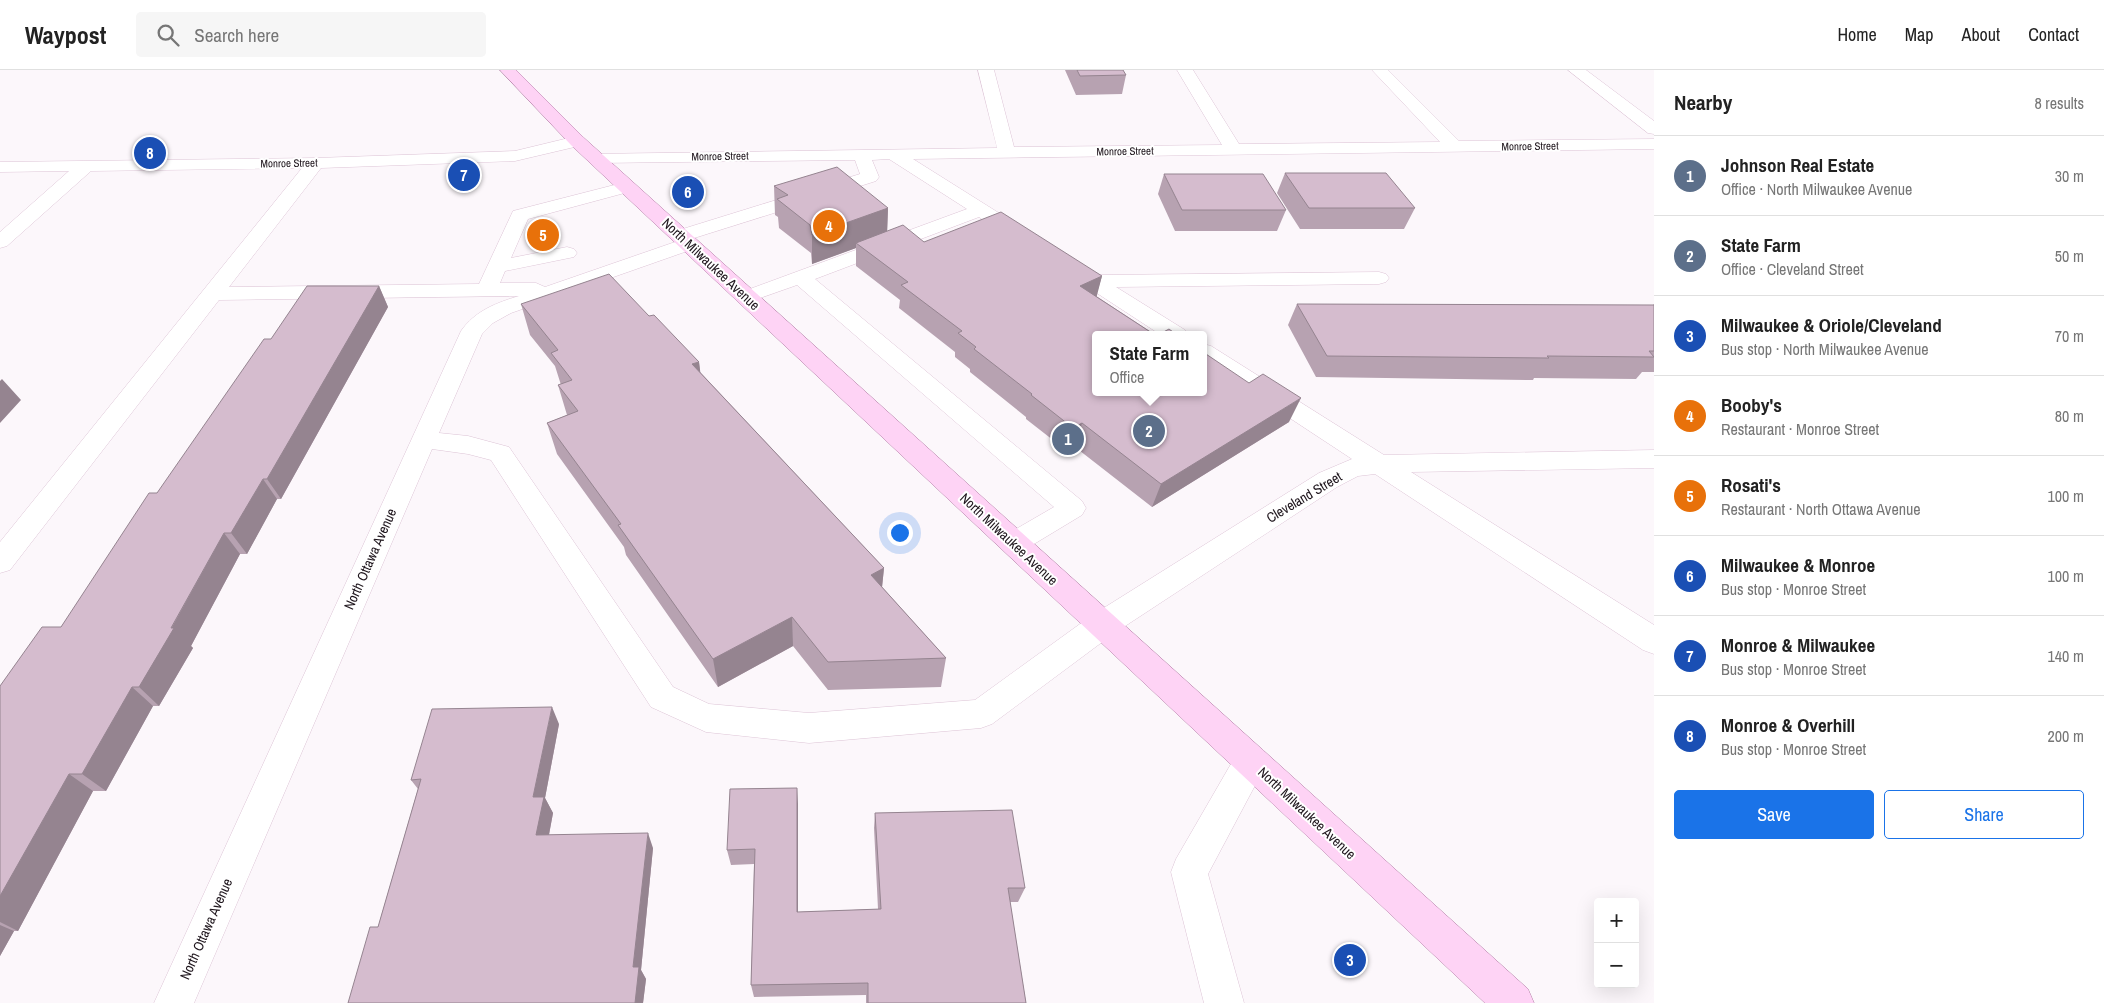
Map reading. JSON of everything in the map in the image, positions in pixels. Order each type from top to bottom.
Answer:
[{"type":"main road","name":"North Milwaukee Avenue","points":[[508,70],[586,150],[1514,1003]]},
{"type":"street","points":[[986,70],[1007,152]]},
{"type":"street","points":[[1185,70],[1234,150]]},
{"type":"street","points":[[1380,70],[1454,146]]},
{"type":"street","points":[[1576,70],[1654,129]]},
{"type":"street","name":"Monroe Street","points":[[0,167],[316,163],[515,156],[586,150],[862,155],[1654,144]]},
{"type":"street","points":[[893,154],[1171,331]]},
{"type":"street","name":"North Ottawa Avenue","points":[[174,1003],[472,331],[485,318],[503,308],[558,289],[684,240],[870,177],[862,155]]},
{"type":"street","points":[[0,562],[316,163]]},
{"type":"street","points":[[0,242],[86,166]]},
{"type":"street","points":[[520,215],[626,186]]},
{"type":"street","points":[[488,289],[528,194]]},
{"type":"street","points":[[746,296],[981,210]]},
{"type":"street","points":[[497,267],[567,253]]},
{"type":"street","points":[[800,277],[1072,508],[1014,543]]},
{"type":"street","points":[[1093,281],[1379,278]]},
{"type":"street","points":[[213,294],[558,289]]},
{"type":"street","points":[[1207,354],[1654,641]]},
{"type":"street","name":"Cleveland Street","points":[[424,439],[468,445],[500,453],[662,697],[706,718],[809,728],[982,714],[1102,625],[1328,480],[1353,468],[1380,464],[1654,459]]},
{"type":"street","points":[[1224,1003],[1189,872],[1251,761]]},
{"type":"building","points":[[1077,70],[1123,70],[1126,75],[1080,76]]},
{"type":"building","points":[[837,167],[888,208],[812,235],[810,225],[777,199],[788,195],[774,186]]},
{"type":"building","points":[[1285,173],[1386,173],[1415,208],[1309,208]]},
{"type":"building","points":[[1164,174],[1263,174],[1286,210],[1182,210]]},
{"type":"building","points":[[1001,212],[1102,276],[1080,286],[1149,331],[1092,331],[1092,396],[1207,396],[1207,355],[1249,383],[1263,374],[1301,398],[1161,484],[1082,423],[1073,428],[1031,395],[974,349],[976,347],[958,333],[962,331],[901,285],[908,282],[856,243],[903,225],[924,242]]},
{"type":"building","points":[[609,274],[649,316],[654,315],[699,362],[692,364],[884,568],[871,575],[946,658],[828,662],[792,617],[713,659],[618,525],[621,524],[547,423],[578,411],[558,385],[572,380],[551,353],[558,350],[521,304]]},
{"type":"building","points":[[307,286],[379,286],[267,479],[263,479],[231,533],[224,533],[171,628],[174,628],[139,687],[132,687],[82,774],[69,774],[0,896],[0,686],[42,627],[61,627],[149,493],[157,493],[264,339],[271,339]]},
{"type":"building","points":[[1297,304],[1654,305],[1654,351],[1649,351],[1654,357],[1327,356]]},
{"type":"building","points":[[552,707],[533,797],[544,797],[536,835],[648,833],[633,967],[639,967],[635,1003],[348,1003],[370,927],[378,927],[421,779],[411,780],[432,709]]},
{"type":"building","points":[[797,788],[797,912],[881,909],[875,813],[1012,810],[1025,888],[1008,888],[1026,1003],[868,1003],[868,983],[751,985],[755,849],[727,850],[730,789]]},
{"type":"place","name":"Monroe & Overhill","points":[[150,153]]},
{"type":"place","name":"Monroe & Milwaukee","points":[[464,175]]},
{"type":"place","name":"Milwaukee & Monroe","points":[[688,192]]},
{"type":"place","name":"Booby's","points":[[829,226]]},
{"type":"place","name":"Rosati's","points":[[543,235]]},
{"type":"place","name":"State Farm","points":[[1149,431]]},
{"type":"place","name":"Johnson Real Estate","points":[[1068,439]]},
{"type":"place","name":"Milwaukee & Oriole/Cleveland","points":[[1350,960]]}]
